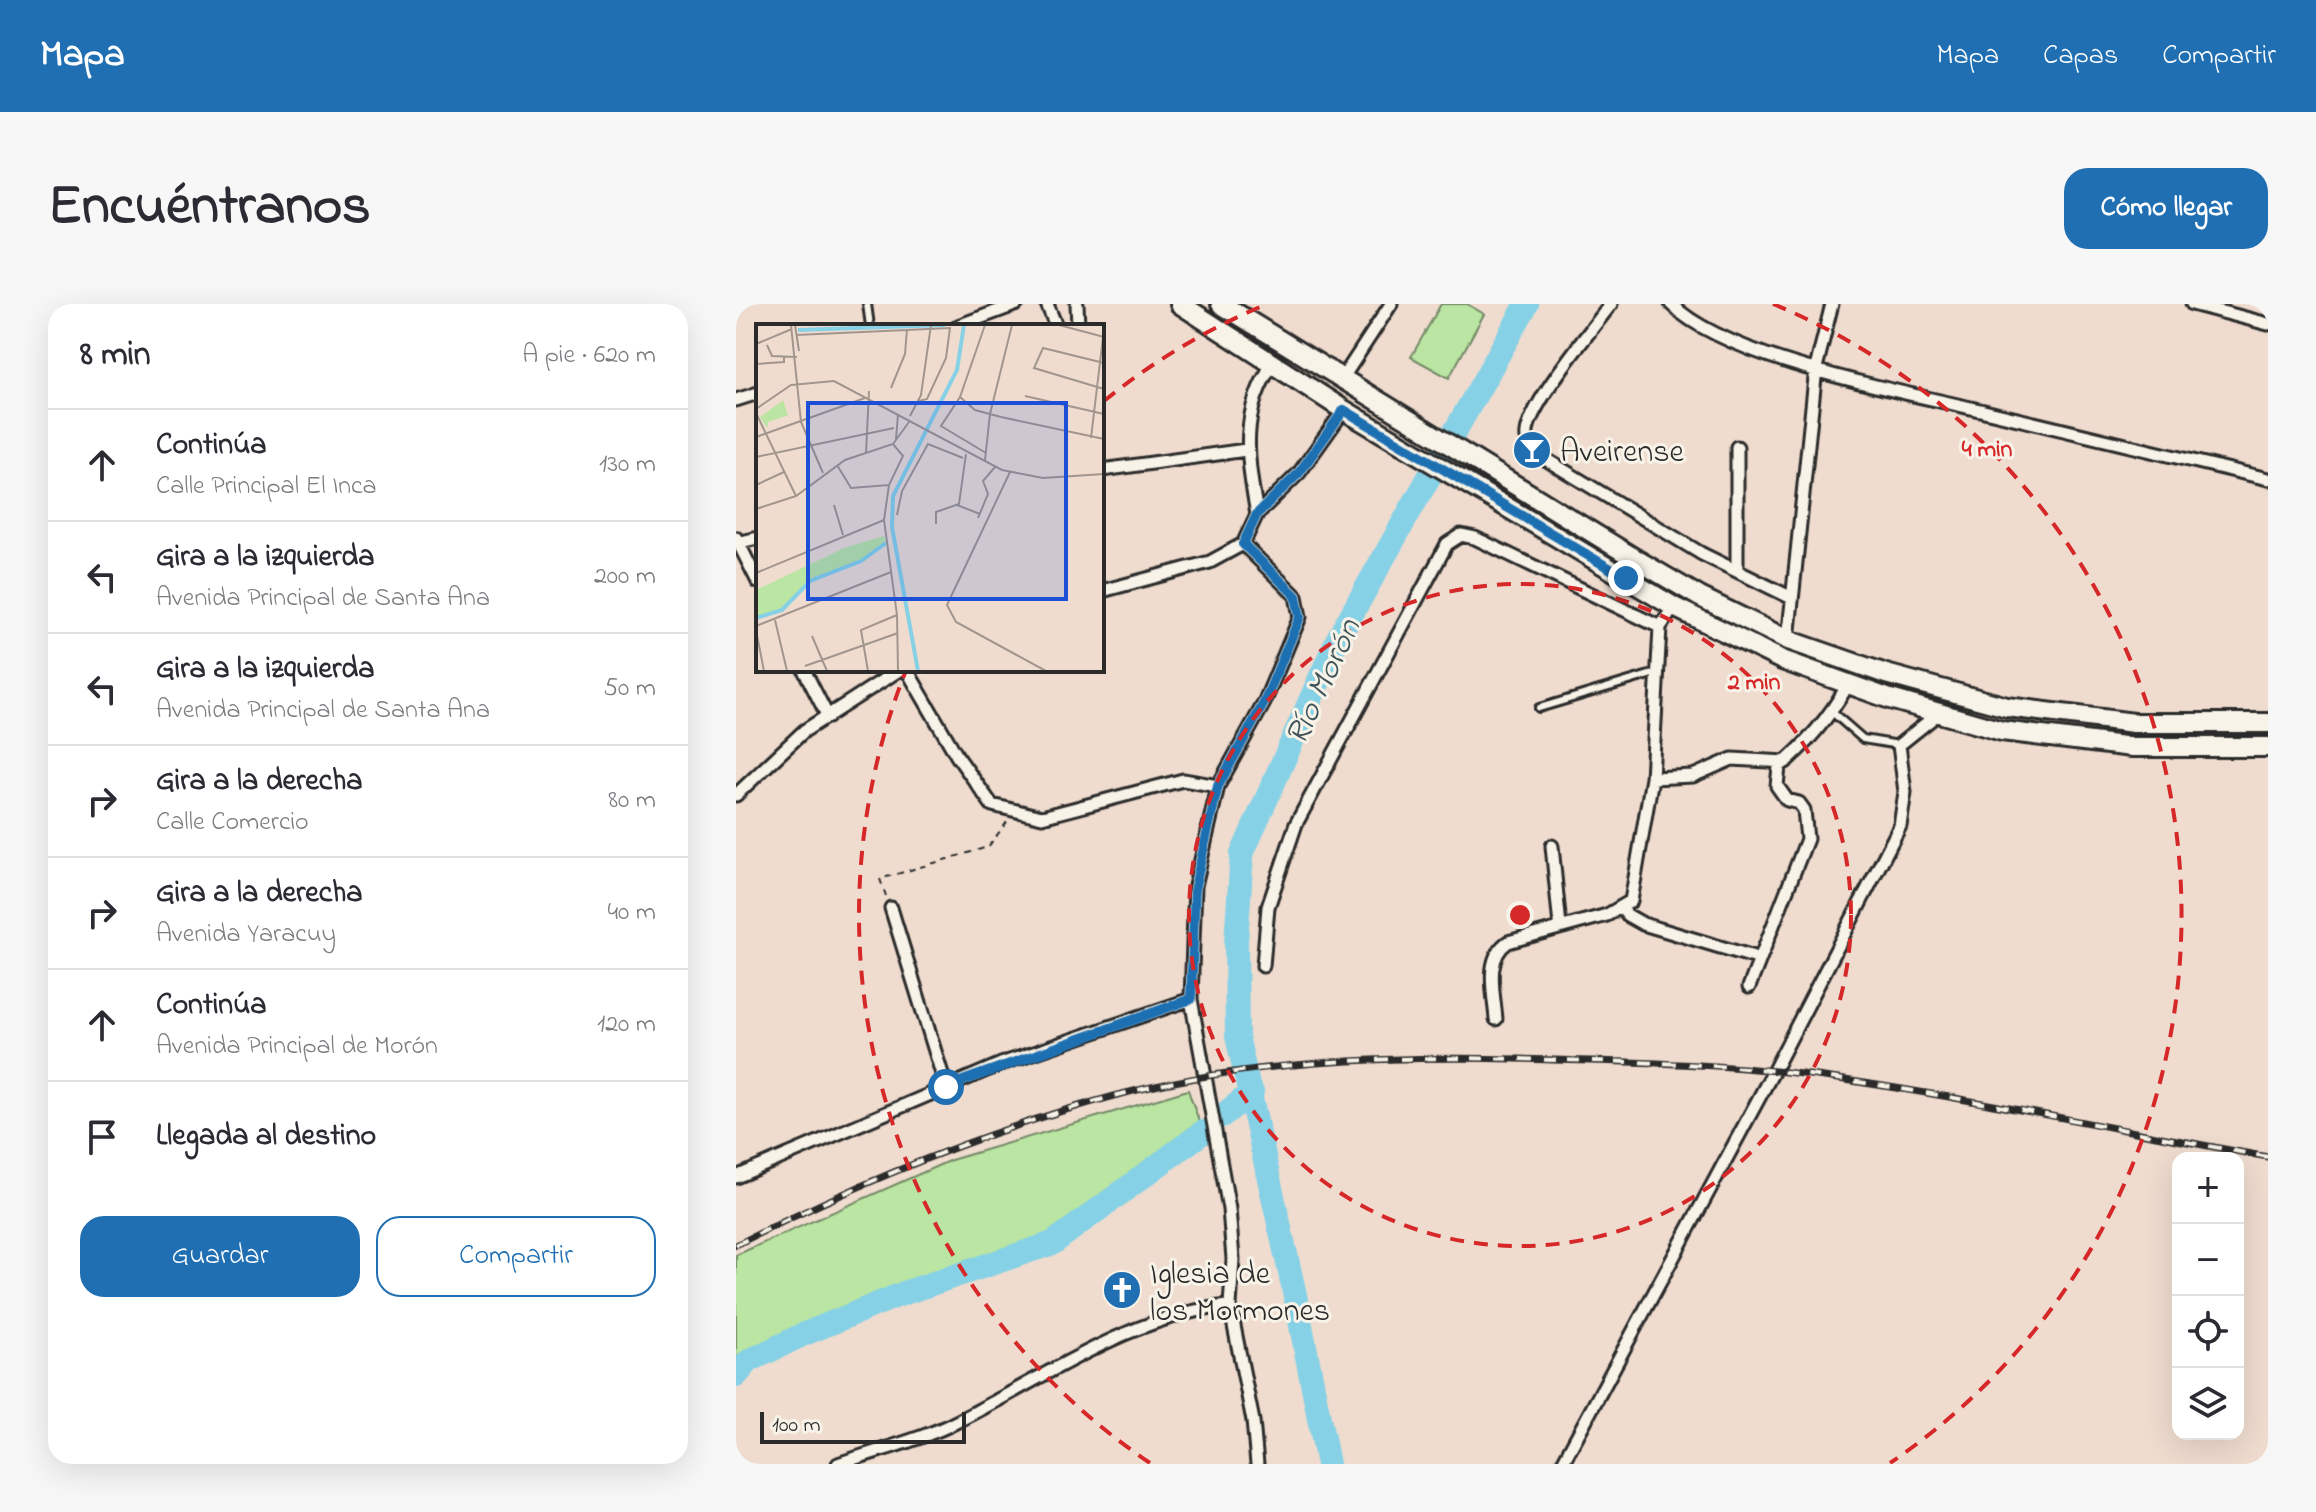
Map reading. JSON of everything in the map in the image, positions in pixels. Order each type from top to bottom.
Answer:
[{"type":"main road","points":[[1180,304],[1344,410],[1674,607],[1782,660],[2002,731],[2132,747],[2268,747]]},
{"type":"main road","points":[[1221,304],[1700,597],[1788,640],[1886,674],[2007,707],[2134,723],[2268,723]]},
{"type":"street","points":[[963,324],[1017,304]]},
{"type":"street","points":[[1047,304],[1055,324]]},
{"type":"street","points":[[1077,304],[1078,324]]},
{"type":"street","points":[[1611,304],[1547,389],[1529,422],[1527,438],[1537,454],[1690,547],[1792,598]]},
{"type":"street","points":[[1671,304],[1699,326],[1729,342],[1816,368],[1882,387],[2268,479]]},
{"type":"street","points":[[1788,640],[1816,368],[1832,304]]},
{"type":"street","points":[[2192,304],[2268,324]]},
{"type":"street","points":[[1342,379],[1388,305]]},
{"type":"street","points":[[1257,514],[1246,450],[1259,383],[1274,362]]},
{"type":"street","points":[[736,400],[756,394]]},
{"type":"street","points":[[1104,590],[1210,562],[1243,544],[1257,514],[1299,473],[1344,410]]},
{"type":"street","points":[[1737,447],[1737,571]]},
{"type":"street","points":[[1104,470],[1246,450]]},
{"type":"street","points":[[1263,966],[1268,907],[1296,824],[1447,544],[1461,535],[1475,538],[1660,627]]},
{"type":"street","points":[[756,538],[736,541],[756,578]]},
{"type":"street","points":[[1243,544],[1296,596],[1300,617],[1264,703],[1218,786],[1195,886],[1191,999],[1229,1209],[1233,1259],[1230,1306],[1251,1408],[1257,1464]]},
{"type":"street","points":[[1496,1019],[1492,960],[1498,949],[1508,942],[1622,908],[1631,901],[1652,778],[1660,627],[1674,607]]},
{"type":"street","points":[[805,672],[828,717]]},
{"type":"street","points":[[736,795],[804,731],[896,672]]},
{"type":"street","points":[[908,672],[957,756],[992,805],[1042,817],[1183,780],[1218,786]]},
{"type":"street","points":[[1749,987],[1757,958],[1807,839],[1804,810],[1799,803],[1787,800],[1777,786],[1779,767],[1801,751],[1832,712],[1849,683]]},
{"type":"street","points":[[1562,1464],[1766,1086],[1900,826],[1905,792],[1899,745],[1939,713]]},
{"type":"street","points":[[1652,778],[1693,776],[1732,759],[1786,762]]},
{"type":"street","points":[[1552,846],[1560,926]]},
{"type":"street","points":[[891,908],[946,1087]]},
{"type":"street","points":[[1622,908],[1627,915],[1643,924],[1757,958]]},
{"type":"street","points":[[736,1177],[946,1087],[1191,999]]},
{"type":"street","points":[[838,1464],[956,1422],[1097,1345],[1210,1308],[1230,1306]]},
{"type":"lane","points":[[867,304],[870,324]]},
{"type":"lane","points":[[1539,708],[1656,673]]},
{"type":"lane","points":[[1832,712],[1863,739],[1899,745]]},
{"type":"path","points":[[891,908],[880,879],[988,847],[1016,812]]},
{"type":"green space","points":[[1441,304],[1467,304],[1484,314],[1449,378],[1411,357]]},
{"type":"green space","points":[[1188,1090],[1203,1132],[1053,1243],[904,1293],[749,1361],[736,1376],[736,1255],[951,1160]]},
{"type":"waterway","name":"Río Morón","points":[[1328,1464],[1295,1295],[1237,1036],[1236,942],[1242,854],[1337,640],[1527,304]]},
{"type":"waterway","name":"Río Morón","points":[[1222,1116],[1252,1092]]},
{"type":"waterway","points":[[736,1376],[749,1361],[802,1335],[904,1293],[1053,1243],[1203,1132]]},
{"type":"railway","points":[[736,1245],[923,1160],[1069,1109],[1118,1095],[1216,1075],[1367,1060],[1468,1058],[1593,1061],[1780,1071],[1874,1084],[2268,1157]]},
{"type":"place","name":"Aveirense","points":[[1532,450]]},
{"type":"place","name":"Iglesia de los Mormones","points":[[1122,1290]]},
{"type":"route","points":[[946,1087],[1001,1064],[1191,999],[1195,886],[1218,786],[1264,703],[1300,617],[1296,596],[1276,573],[1243,544],[1257,514],[1299,473],[1328,428],[1344,410],[1626,578]]}]
